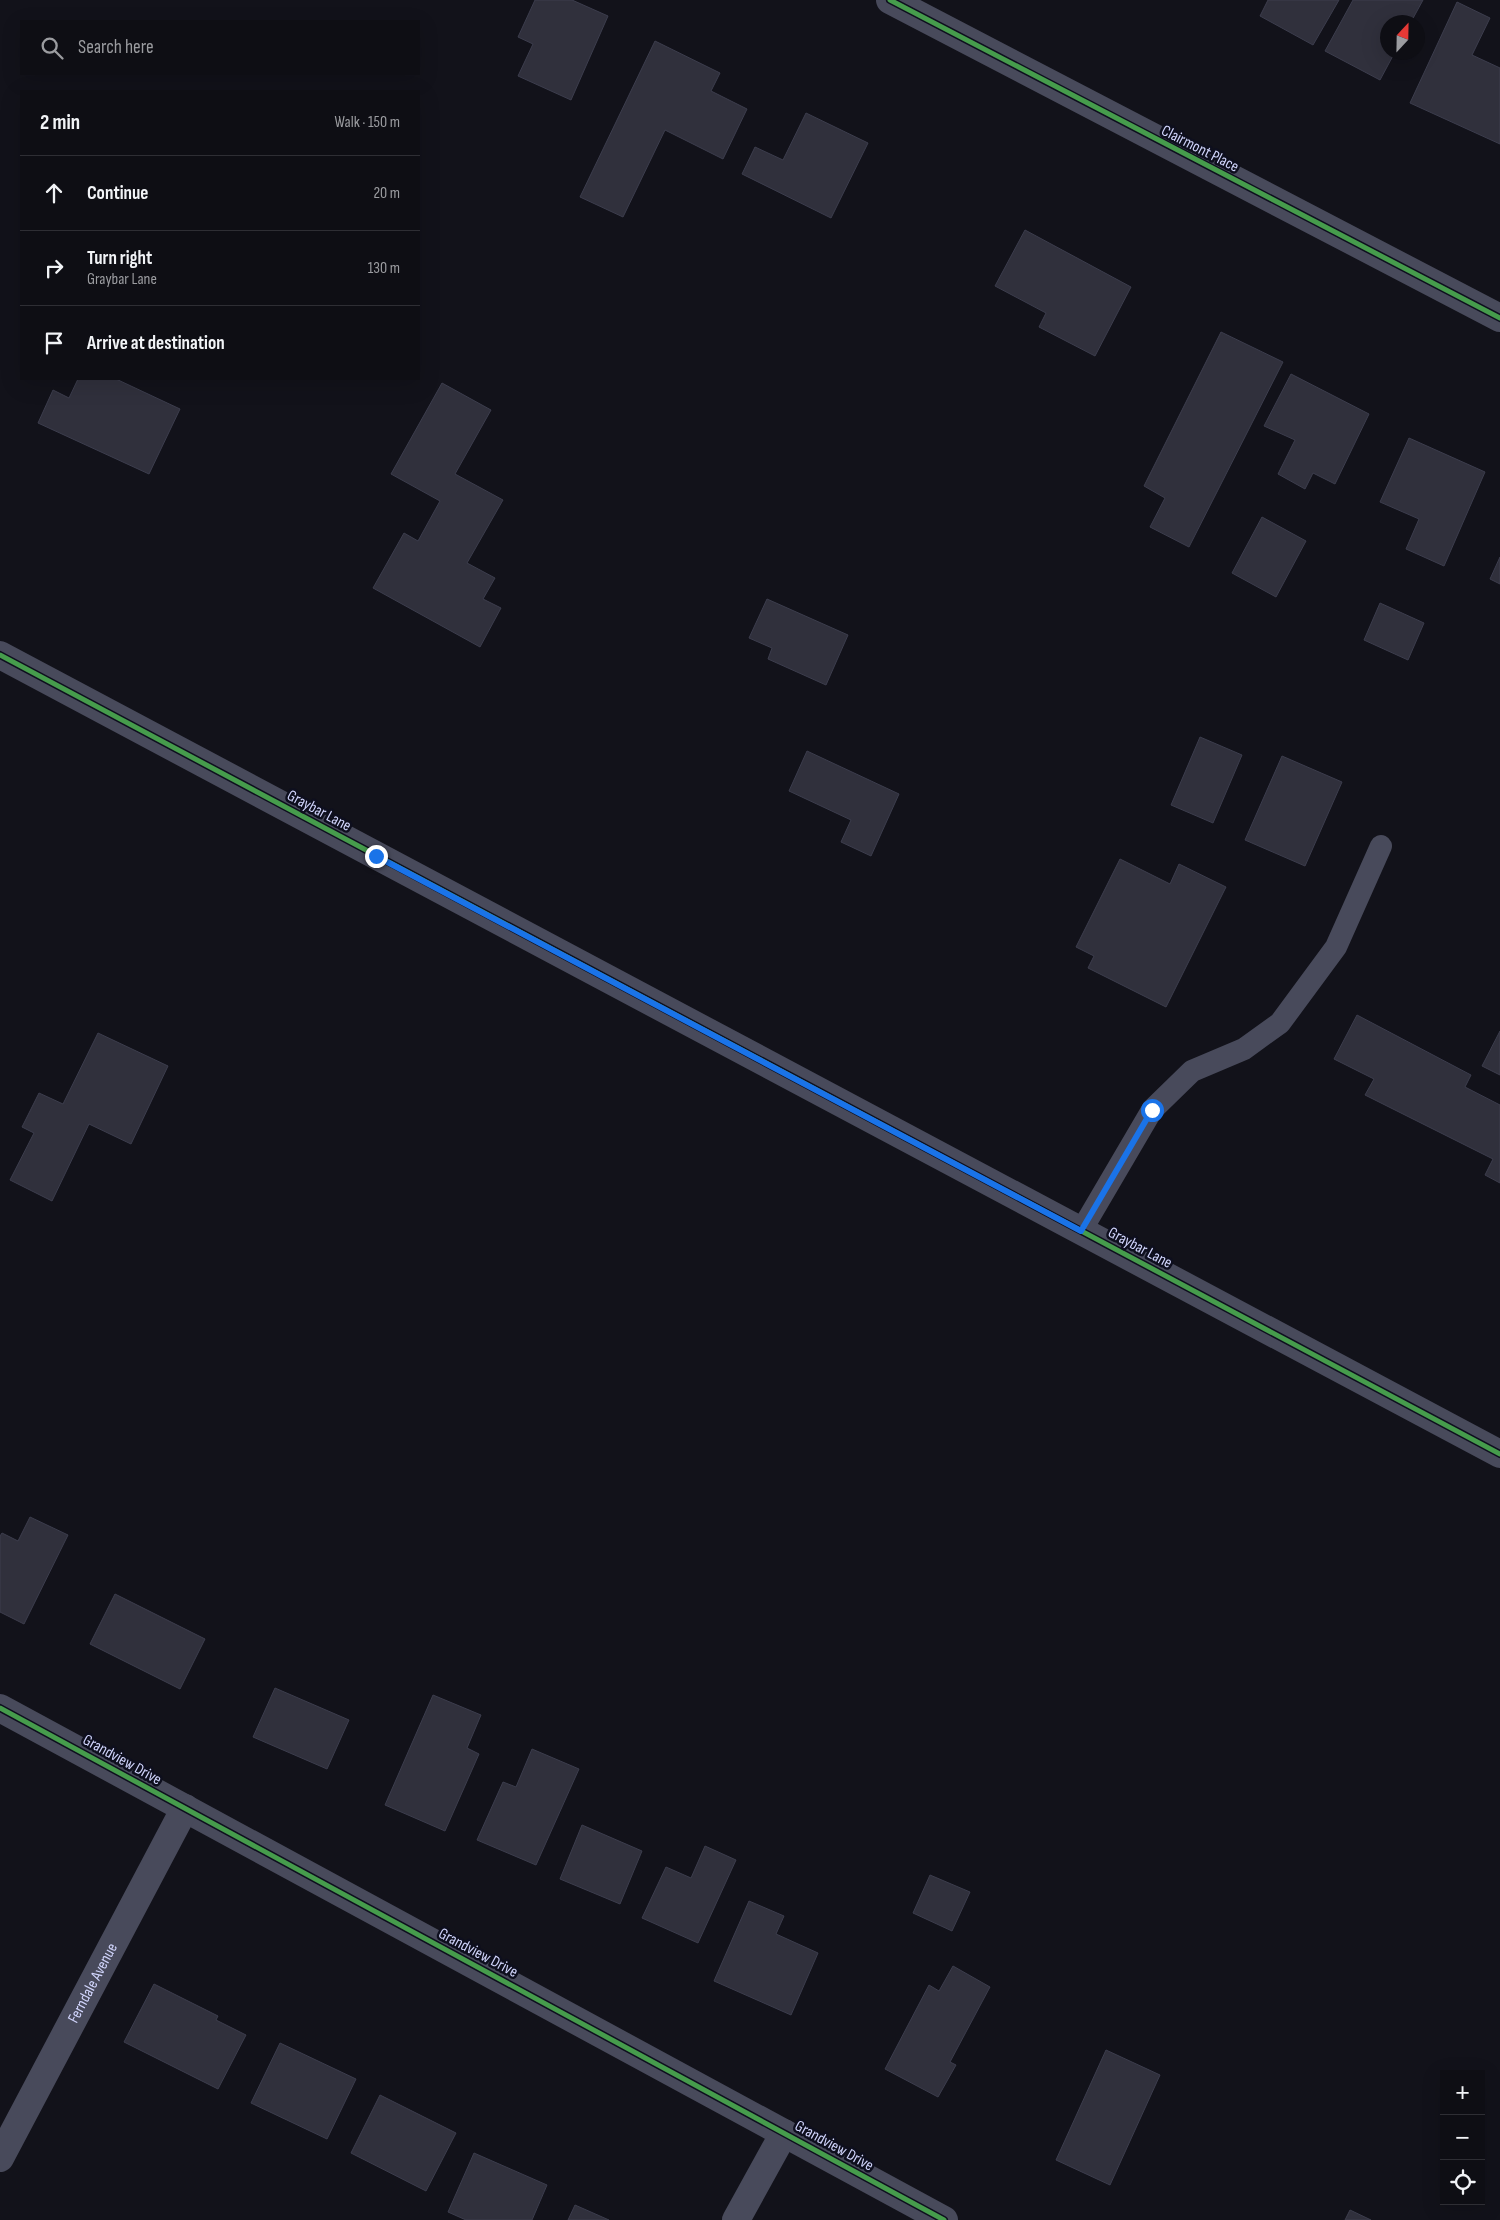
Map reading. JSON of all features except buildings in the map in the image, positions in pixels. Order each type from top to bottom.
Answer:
[{"type":"street","name":"Clairmont Place","points":[[890,0],[1500,318]]},
{"type":"street","name":"Graybar Lane","points":[[0,655],[1500,1454]]},
{"type":"street","name":"Grandview Drive","points":[[0,1708],[944,2220]]},
{"type":"street","name":"Ferndale Avenue","points":[[0,2158],[185,1808]]},
{"type":"street","points":[[736,2220],[784,2133]]},
{"type":"lane","points":[[1081,1231],[1152,1110],[1192,1071],[1244,1049],[1280,1023],[1336,947],[1381,846]]},
{"type":"cycle path","points":[[890,0],[1500,318]]},
{"type":"cycle path","points":[[0,655],[1500,1454]]},
{"type":"cycle path","points":[[0,1708],[944,2220]]},
{"type":"route","points":[[376,856],[1081,1231],[1152,1110]]}]
